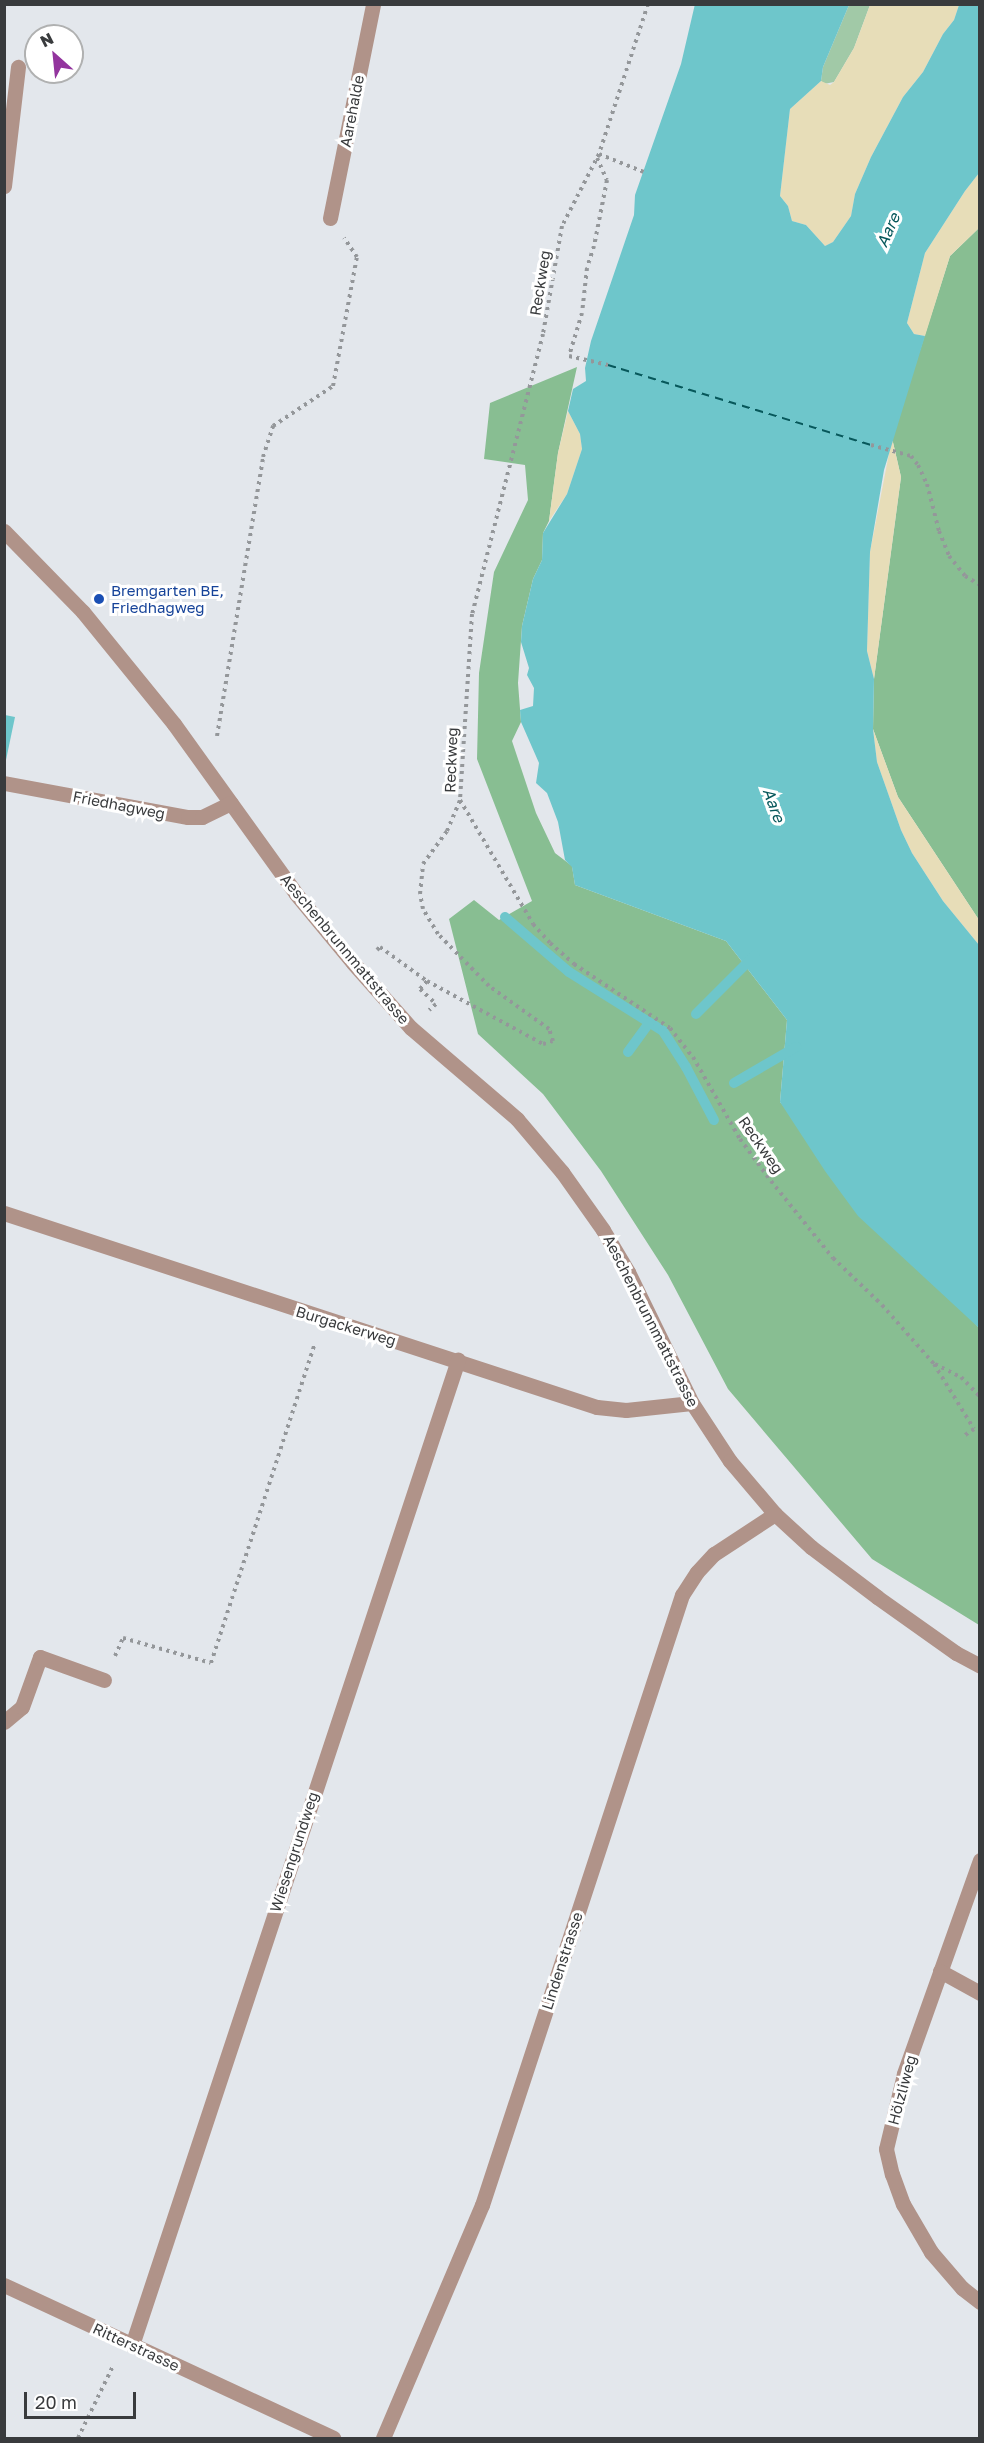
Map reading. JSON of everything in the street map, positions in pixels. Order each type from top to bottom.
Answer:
[{"type":"street","name":"Aarehalde","points":[[330,218],[373,4]]},
{"type":"street","points":[[4,186],[18,68]]},
{"type":"street","name":"Aeschenbrunnmattstrasse","points":[[4,531],[83,612],[174,724],[302,902],[411,1028],[517,1119],[562,1172],[603,1230],[628,1272],[692,1403],[730,1461],[775,1514],[811,1547],[877,1597],[956,1653],[980,1666]]},
{"type":"street","name":"Friedhagweg","points":[[4,783],[188,818],[202,817],[231,803]]},
{"type":"street","name":"Burgackerweg","points":[[4,1214],[597,1407],[626,1410],[692,1403]]},
{"type":"street","name":"Wiesengrundweg","points":[[129,2343],[458,1360]]},
{"type":"street","name":"Lindenstrasse","points":[[383,2439],[482,2205],[682,1595],[697,1572],[714,1554],[775,1514]]},
{"type":"street","points":[[4,1722],[22,1707],[40,1657],[104,1680]]},
{"type":"street","name":"Hölzliweg","points":[[980,1860],[904,2074],[886,2149],[903,2204],[931,2252],[962,2288],[980,2302]]},
{"type":"street","points":[[940,1971],[980,1993]]},
{"type":"street","name":"Ritterstrasse","points":[[4,2285],[333,2439]]},
{"type":"path","name":"Reckweg","points":[[648,4],[598,156],[562,226],[534,376],[475,594],[464,700],[460,800],[533,924],[573,964],[670,1028],[693,1057],[740,1140],[771,1181],[833,1258],[882,1305],[934,1364]]},
{"type":"path","points":[[598,156],[644,172]]},
{"type":"path","points":[[598,156],[607,180],[594,246],[587,268],[582,313],[569,356],[609,365]]},
{"type":"path","points":[[210,773],[226,690],[263,457],[273,426],[333,387],[357,257]]},
{"type":"path","points":[[871,445],[911,456],[927,484],[939,531],[949,556],[966,576],[980,585]]},
{"type":"path","points":[[436,1004],[420,989],[427,981],[543,1044],[553,1041],[549,1029],[489,986],[438,934],[423,909],[420,894],[423,864],[447,831],[460,800]]},
{"type":"path","points":[[104,1680],[123,1638],[211,1664],[322,1319]]},
{"type":"path","points":[[934,1364],[961,1377],[980,1397]]},
{"type":"path","points":[[934,1364],[974,1430],[962,1437]]},
{"type":"path","points":[[78,2439],[129,2343]]},
{"type":"green space","points":[[849,5],[870,5],[854,48],[834,82],[824,84],[821,81],[823,67]]},
{"type":"green space","points":[[979,228],[979,920],[898,797],[873,729],[874,679],[901,477],[892,438],[950,256]]},
{"type":"green space","points":[[577,367],[558,453],[549,521],[543,533],[542,560],[533,579],[522,626],[518,683],[521,722],[512,741],[536,813],[555,853],[572,866],[575,885],[726,941],[787,1020],[780,1102],[979,1328],[979,1625],[872,1559],[728,1389],[668,1275],[601,1171],[543,1094],[478,1034],[449,919],[474,900],[499,920],[532,901],[477,759],[479,673],[494,572],[528,500],[525,465],[484,459],[490,403]]},
{"type":"sand","points":[[870,5],[959,5],[954,20],[943,34],[923,72],[903,97],[871,157],[855,194],[851,216],[833,242],[825,246],[806,225],[792,221],[788,206],[780,196],[790,109],[821,81],[830,85],[834,82],[854,48]]},
{"type":"sand","points":[[979,173],[979,228],[950,256],[925,336],[914,334],[907,323],[925,253]]},
{"type":"sand","points":[[568,411],[580,434],[582,449],[567,494],[549,521],[558,453]]},
{"type":"sand","points":[[892,438],[901,477],[874,679],[867,651],[870,552]]},
{"type":"sand","points":[[873,729],[898,797],[979,920],[979,945],[943,901],[912,853],[901,830],[877,762]]},
{"type":"water","name":"Aare","points":[[695,4],[849,5],[823,67],[821,81],[790,109],[780,196],[788,206],[792,221],[806,225],[825,246],[833,242],[851,216],[855,194],[871,157],[903,97],[923,72],[943,34],[954,20],[959,5],[979,5],[979,173],[925,253],[907,323],[914,334],[925,336],[884,470],[870,552],[867,651],[874,679],[873,729],[877,762],[901,830],[912,853],[943,901],[979,945],[979,1328],[858,1216],[825,1171],[780,1102],[787,1020],[726,941],[575,885],[572,867],[565,860],[558,822],[547,793],[536,783],[539,763],[521,722],[520,710],[533,706],[534,688],[527,675],[529,668],[521,642],[522,626],[533,579],[542,560],[543,533],[567,494],[582,449],[580,434],[568,411],[573,389],[586,381],[585,368],[591,341],[634,215],[635,195],[681,64]]},
{"type":"water","points":[[5,715],[15,717],[6,760],[4,760]]},
{"type":"waterway","points":[[505,917],[569,972],[663,1031],[686,1067],[714,1120]]},
{"type":"waterway","points":[[696,1014],[755,955]]},
{"type":"waterway","points":[[628,1052],[649,1023]]},
{"type":"waterway","points":[[734,1083],[796,1047]]},
{"type":"ferry route","points":[[608,365],[871,445]]},
{"type":"place","name":"Bremgarten BE, Friedhagweg","points":[[99,599]]}]
